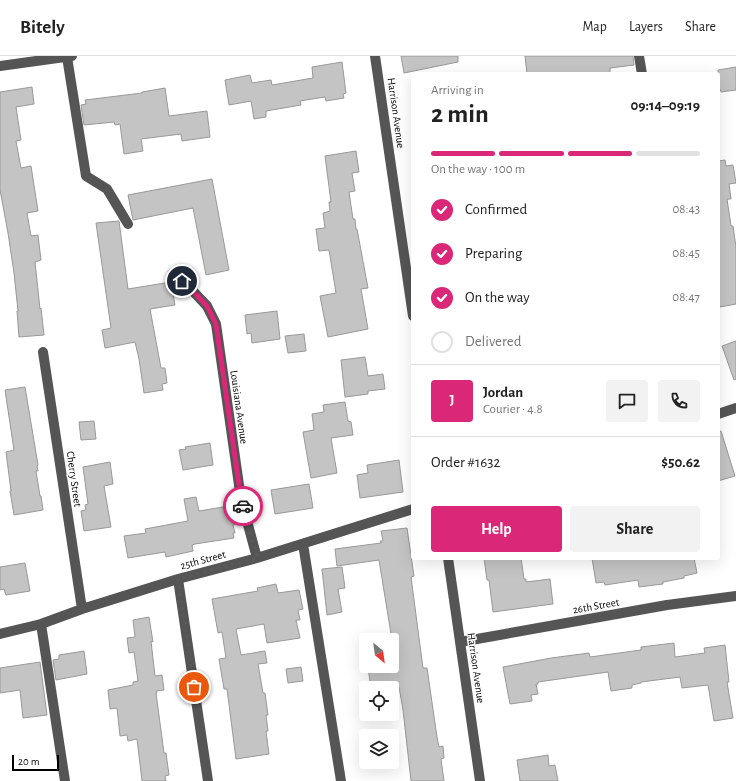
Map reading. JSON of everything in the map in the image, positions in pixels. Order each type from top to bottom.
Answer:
[{"type":"street","points":[[0,66],[69,56],[86,176],[107,189],[128,224]]},
{"type":"street","name":"Harrison Avenue","points":[[375,56],[411,302]]},
{"type":"street","points":[[639,56],[642,72]]},
{"type":"street","name":"Louisiana Avenue","points":[[172,274],[191,289],[207,306],[216,324],[241,499],[257,558]]},
{"type":"street","name":"Cherry Street","points":[[43,352],[82,609]]},
{"type":"street","points":[[720,413],[736,408]]},
{"type":"street","name":"25th Street","points":[[0,634],[41,624],[82,609],[178,579],[257,558],[411,510]]},
{"type":"street","points":[[303,544],[341,781]]},
{"type":"street","name":"Harrison Avenue","points":[[448,560],[480,781]]},
{"type":"street","points":[[178,579],[208,781]]},
{"type":"street","name":"26th Street","points":[[460,642],[667,605],[736,596]]},
{"type":"street","points":[[41,624],[65,781]]},
{"type":"building","points":[[401,56],[458,56],[458,62],[404,73]]},
{"type":"building","points":[[525,56],[633,56],[634,65],[610,68],[610,72],[527,72]]},
{"type":"building","points":[[342,62],[346,93],[343,94],[344,98],[326,101],[325,97],[300,101],[301,105],[266,111],[266,117],[254,119],[251,101],[229,105],[225,80],[250,75],[252,83],[271,80],[272,85],[313,78],[312,67]]},
{"type":"building","points":[[736,67],[736,90],[721,92],[720,72],[718,72],[718,70]]},
{"type":"building","points":[[32,87],[34,104],[16,107],[21,140],[16,141],[21,168],[31,166],[38,211],[27,213],[31,236],[38,235],[41,260],[35,262],[44,335],[19,337],[14,273],[0,190],[0,92]]},
{"type":"building","points":[[165,88],[169,116],[207,111],[210,137],[182,141],[181,134],[141,139],[143,151],[124,154],[120,124],[115,125],[114,122],[84,125],[81,105],[86,104],[85,100],[142,93]]},
{"type":"building","points":[[356,151],[359,172],[352,173],[355,191],[349,192],[353,219],[355,219],[368,288],[361,289],[368,329],[328,337],[320,296],[336,293],[329,250],[319,251],[316,229],[325,228],[323,213],[330,211],[329,202],[331,202],[325,156]]},
{"type":"building","points":[[725,160],[726,166],[733,165],[736,183],[729,184],[731,199],[727,199],[736,247],[736,304],[720,307],[720,161]]},
{"type":"building","points":[[212,179],[229,270],[206,275],[193,208],[133,220],[128,195]]},
{"type":"building","points":[[119,221],[128,289],[171,282],[175,305],[150,309],[161,368],[165,368],[167,383],[162,384],[163,390],[144,393],[135,342],[105,348],[102,330],[111,328],[96,223]]},
{"type":"building","points":[[277,311],[280,339],[252,343],[251,333],[247,334],[245,315]]},
{"type":"building","points":[[304,334],[306,351],[288,353],[285,336]]},
{"type":"building","points":[[736,341],[736,379],[734,380],[722,346]]},
{"type":"building","points":[[365,357],[368,376],[383,374],[385,389],[368,391],[368,394],[345,397],[341,360]]},
{"type":"building","points":[[25,387],[38,465],[38,471],[36,471],[43,510],[14,515],[6,452],[14,450],[5,390]]},
{"type":"building","points":[[345,402],[348,421],[351,422],[353,435],[331,438],[337,473],[311,478],[303,432],[314,430],[312,414],[324,412],[323,405]]},
{"type":"building","points":[[94,421],[96,439],[81,440],[79,422]]},
{"type":"building","points":[[720,431],[735,476],[720,480]]},
{"type":"building","points":[[210,443],[213,465],[183,470],[179,450],[186,449],[185,447]]},
{"type":"building","points":[[399,460],[403,492],[360,498],[357,475],[368,473],[367,465]]},
{"type":"building","points":[[110,462],[113,484],[104,486],[111,527],[84,531],[81,511],[86,510],[85,505],[88,504],[83,467]]},
{"type":"building","points":[[309,484],[313,508],[275,514],[271,490]]},
{"type":"building","points":[[196,497],[199,511],[229,506],[229,510],[231,510],[235,524],[233,525],[235,533],[233,533],[234,538],[195,544],[192,545],[193,551],[166,557],[165,552],[128,558],[124,536],[146,533],[145,529],[188,521],[184,499]]},
{"type":"building","points":[[407,528],[414,576],[411,577],[423,668],[427,668],[439,747],[443,746],[444,758],[441,759],[444,781],[411,781],[399,681],[370,681],[369,673],[399,673],[399,633],[391,633],[379,560],[337,566],[335,549],[381,543],[380,541],[383,541],[381,531]]},
{"type":"building","points":[[484,560],[521,560],[524,579],[526,579],[526,582],[550,579],[553,604],[493,612],[489,580],[487,580]]},
{"type":"building","points":[[592,560],[694,560],[697,573],[684,576],[684,578],[663,582],[663,584],[639,587],[638,580],[605,585],[604,582],[596,583]]},
{"type":"building","points":[[25,563],[30,591],[6,595],[4,589],[0,590],[0,567]]},
{"type":"building","points":[[342,567],[345,588],[338,589],[342,612],[327,615],[322,569]]},
{"type":"building","points":[[276,584],[278,593],[299,590],[303,609],[298,610],[300,620],[296,620],[300,638],[267,643],[264,624],[236,629],[241,655],[265,651],[267,663],[258,664],[263,693],[265,693],[268,715],[266,715],[268,731],[266,731],[269,754],[236,759],[227,689],[224,689],[219,659],[226,658],[222,632],[218,633],[212,599],[258,591],[257,588]]},
{"type":"building","points":[[149,617],[153,642],[151,641],[155,676],[162,675],[164,690],[156,691],[156,693],[164,753],[166,753],[169,775],[165,776],[166,781],[142,781],[137,739],[128,741],[127,735],[120,736],[117,708],[110,709],[108,690],[133,685],[133,682],[138,681],[134,652],[129,653],[127,638],[135,637],[133,620]]},
{"type":"building","points":[[674,643],[675,657],[705,653],[704,648],[725,645],[729,682],[727,682],[733,718],[714,721],[708,685],[682,688],[680,677],[641,682],[632,685],[632,688],[611,691],[608,672],[538,682],[538,684],[536,684],[538,694],[531,695],[532,701],[510,704],[503,667],[589,653],[590,657],[641,650],[641,647]]},
{"type":"building","points":[[84,651],[87,674],[56,680],[53,660],[59,659],[59,655]]},
{"type":"building","points":[[40,662],[47,715],[23,718],[20,690],[0,693],[0,668]]},
{"type":"building","points":[[301,667],[303,681],[288,683],[286,669]]},
{"type":"building","points":[[548,755],[549,766],[555,765],[558,781],[520,781],[517,760]]},
{"type":"way so far","points":[[194,687],[178,579],[257,558],[243,506]]},
{"type":"route","points":[[182,281],[207,306],[216,324],[243,506]]}]
